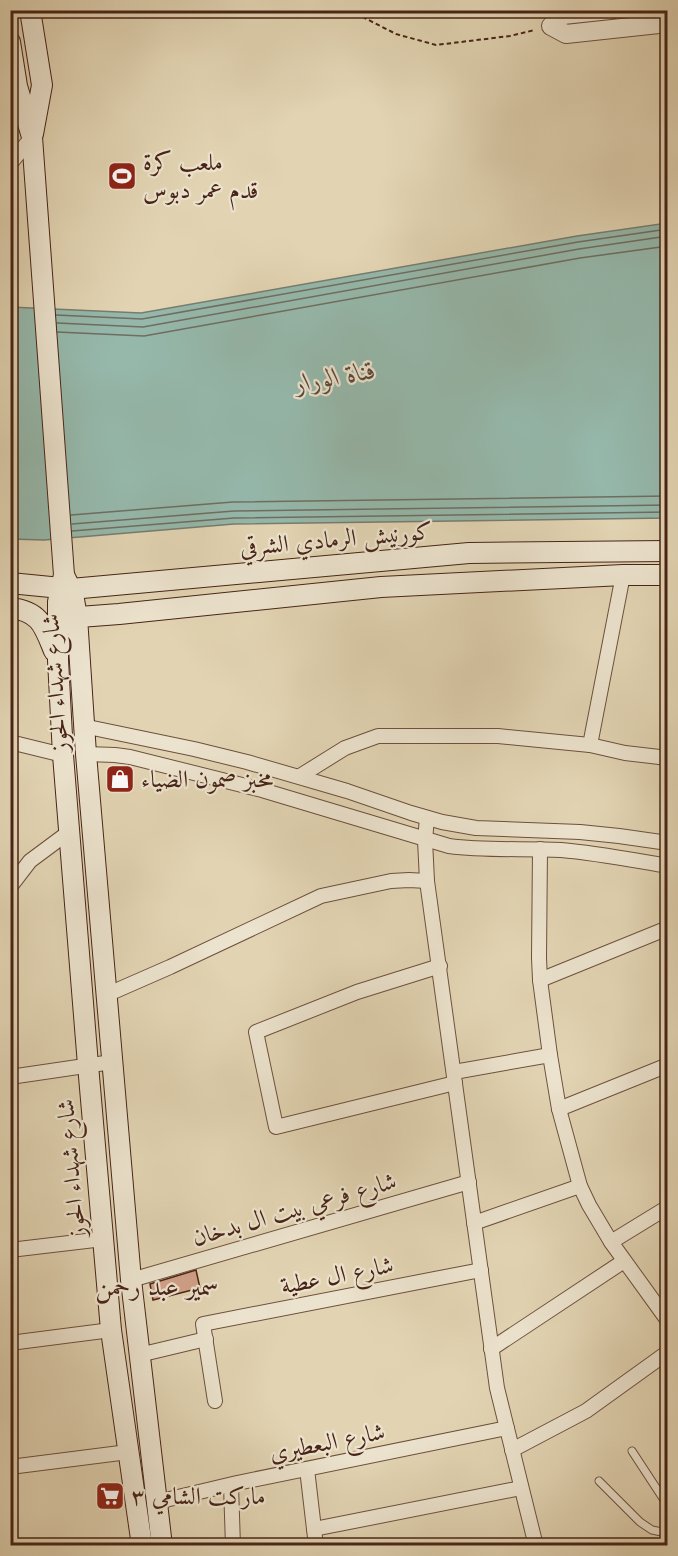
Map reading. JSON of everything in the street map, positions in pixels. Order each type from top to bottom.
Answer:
[{"type":"main road","points":[[30,10],[42,85],[32,137]]},
{"type":"main road","points":[[10,42],[17,86],[32,137],[65,584]]},
{"type":"main road","name":"كورنيش الرمادي الشرقي","points":[[10,583],[65,584],[469,553],[668,551]]},
{"type":"main road","points":[[57,618],[119,614],[381,587],[668,574]]},
{"type":"main road","name":"شارع شهداء الحوز","points":[[65,584],[75,601],[77,617],[83,726],[131,1280],[162,1545]]},
{"type":"main road","name":"شارع شهداء الحوز","points":[[65,584],[57,618],[58,660],[87,1065],[111,1330],[142,1545]]},
{"type":"main road","points":[[10,608],[23,610],[37,617],[58,660]]},
{"type":"main road","points":[[81,658],[82,649],[90,633],[102,621],[119,614]]},
{"type":"main road","points":[[138,1522],[158,1510]]},
{"type":"street","points":[[610,10],[563,15],[551,26],[566,34],[668,23]]},
{"type":"street","points":[[10,164],[32,137]]},
{"type":"street","points":[[590,745],[623,575]]},
{"type":"street","points":[[83,726],[194,749],[300,776],[442,822],[476,828],[580,832],[668,843]]},
{"type":"street","points":[[300,776],[345,748],[378,736],[498,736],[590,745],[625,753],[668,758]]},
{"type":"street","points":[[10,742],[63,755]]},
{"type":"street","points":[[86,754],[130,757],[240,784],[425,840],[461,847],[588,853],[668,866]]},
{"type":"street","points":[[427,818],[425,840],[427,881],[491,1349],[497,1388],[536,1545]]},
{"type":"street","points":[[10,887],[30,861],[69,832]]},
{"type":"street","points":[[540,849],[540,980],[559,1109],[580,1186],[598,1223],[668,1321]]},
{"type":"street","points":[[106,995],[191,958],[321,896],[391,881],[427,881]]},
{"type":"street","points":[[540,980],[668,928]]},
{"type":"street","points":[[440,966],[357,992],[256,1032],[276,1127],[455,1078],[550,1055]]},
{"type":"street","points":[[10,1077],[112,1062]]},
{"type":"street","points":[[559,1109],[668,1065]]},
{"type":"street","name":"شارع فرعي بيت ال بدخان","points":[[131,1280],[469,1182]]},
{"type":"street","points":[[474,1223],[580,1186]]},
{"type":"street","points":[[611,1242],[668,1208]]},
{"type":"street","points":[[10,1250],[103,1239]]},
{"type":"street","points":[[491,1349],[624,1261]]},
{"type":"street","name":"شارع ال عطية","points":[[206,1339],[203,1324],[481,1270]]},
{"type":"street","points":[[10,1343],[111,1330]]},
{"type":"street","points":[[139,1355],[206,1339],[215,1401]]},
{"type":"street","points":[[512,1450],[586,1411],[668,1352]]},
{"type":"street","name":"شارع البعطيري","points":[[158,1510],[231,1485],[507,1428]]},
{"type":"street","points":[[10,1467],[128,1452]]},
{"type":"street","points":[[307,1469],[316,1545]]},
{"type":"street","points":[[231,1485],[233,1545]]},
{"type":"street","points":[[314,1529],[521,1488]]},
{"type":"lane","points":[[632,1451],[668,1506]]},
{"type":"lane","points":[[599,1482],[640,1522],[652,1530],[662,1532],[668,1528]]},
{"type":"path","points":[[349,10],[396,34],[436,45],[510,36],[551,26]]},
{"type":"water","name":"قناة الورار","points":[[667,223],[667,518],[234,524],[44,540],[11,539],[10,307],[141,313],[577,236]]},
{"type":"building","name":"سمير عبد رحمن","points":[[196,1270],[200,1288],[153,1300],[150,1284]]},
{"type":"place","name":"ملعب كرة قدم عمر دبوس","points":[[122,176]]},
{"type":"place","name":"مخبز صمون الضياء","points":[[120,779]]},
{"type":"place","name":"ماركت الشامي ٣","points":[[110,1496]]},
{"type":"district","name":"سمير عبد رحمن","points":[[157,1286]]}]
